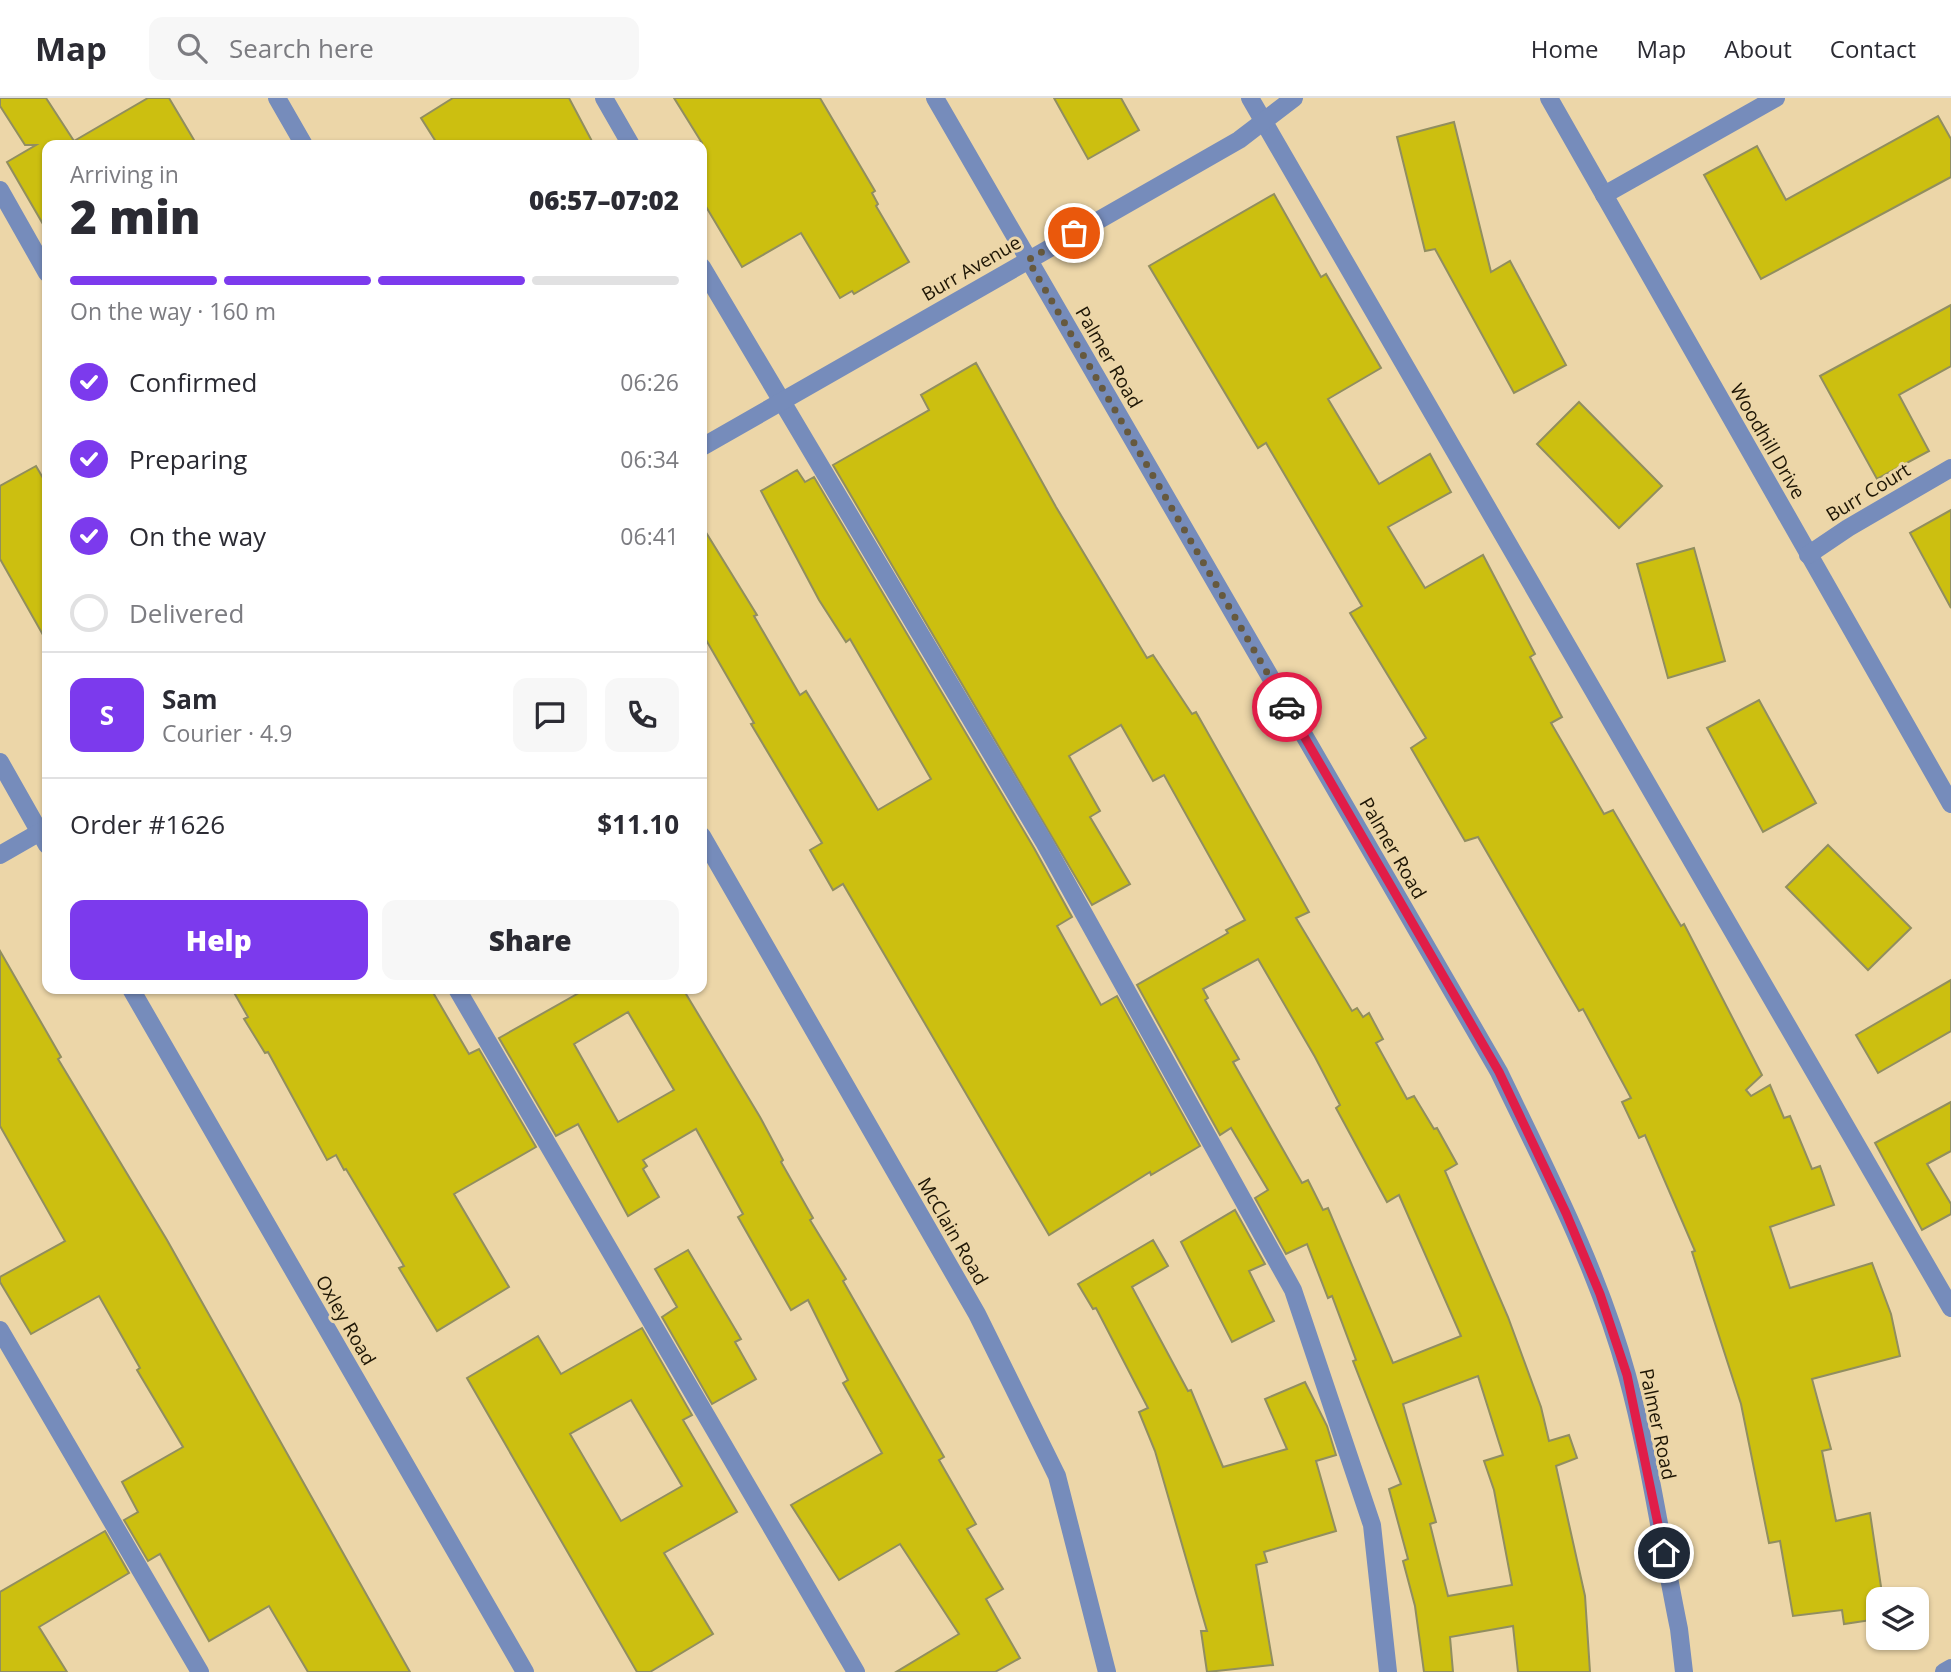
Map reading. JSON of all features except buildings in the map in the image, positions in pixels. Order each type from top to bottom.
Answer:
[{"type":"street","points":[[277,98],[301,140]]},
{"type":"street","points":[[604,98],[628,140]]},
{"type":"street","name":"Palmer Road","points":[[935,98],[1499,1072],[1566,1213],[1600,1294],[1627,1375],[1679,1629],[1684,1672]]},
{"type":"street","points":[[1250,98],[1951,1308]]},
{"type":"street","name":"Burr Avenue","points":[[707,443],[1239,140],[1294,98]]},
{"type":"street","name":"Woodhill Drive","points":[[1549,98],[1951,804]]},
{"type":"street","points":[[1604,195],[1776,98]]},
{"type":"street","points":[[0,190],[42,264]]},
{"type":"street","points":[[707,276],[1044,842],[1293,1290],[1372,1525],[1388,1672]]},
{"type":"street","name":"Burr Court","points":[[1808,555],[1848,528],[1951,468]]},
{"type":"street","points":[[0,762],[42,830]]},
{"type":"street","points":[[0,855],[42,836]]},
{"type":"street","name":"McClain Road","points":[[707,845],[977,1314],[1057,1476],[1107,1672]]},
{"type":"street","name":"Oxley Road","points":[[134,994],[525,1672]]},
{"type":"street","points":[[460,994],[856,1672]]},
{"type":"street","points":[[0,1330],[200,1672]]},
{"type":"street","points":[[1944,1672],[1951,1668]]},
{"type":"way so far","points":[[1074,233],[1028,260],[1287,707]]},
{"type":"route","points":[[1287,707],[1499,1072],[1566,1213],[1600,1294],[1627,1375],[1664,1553]]}]
